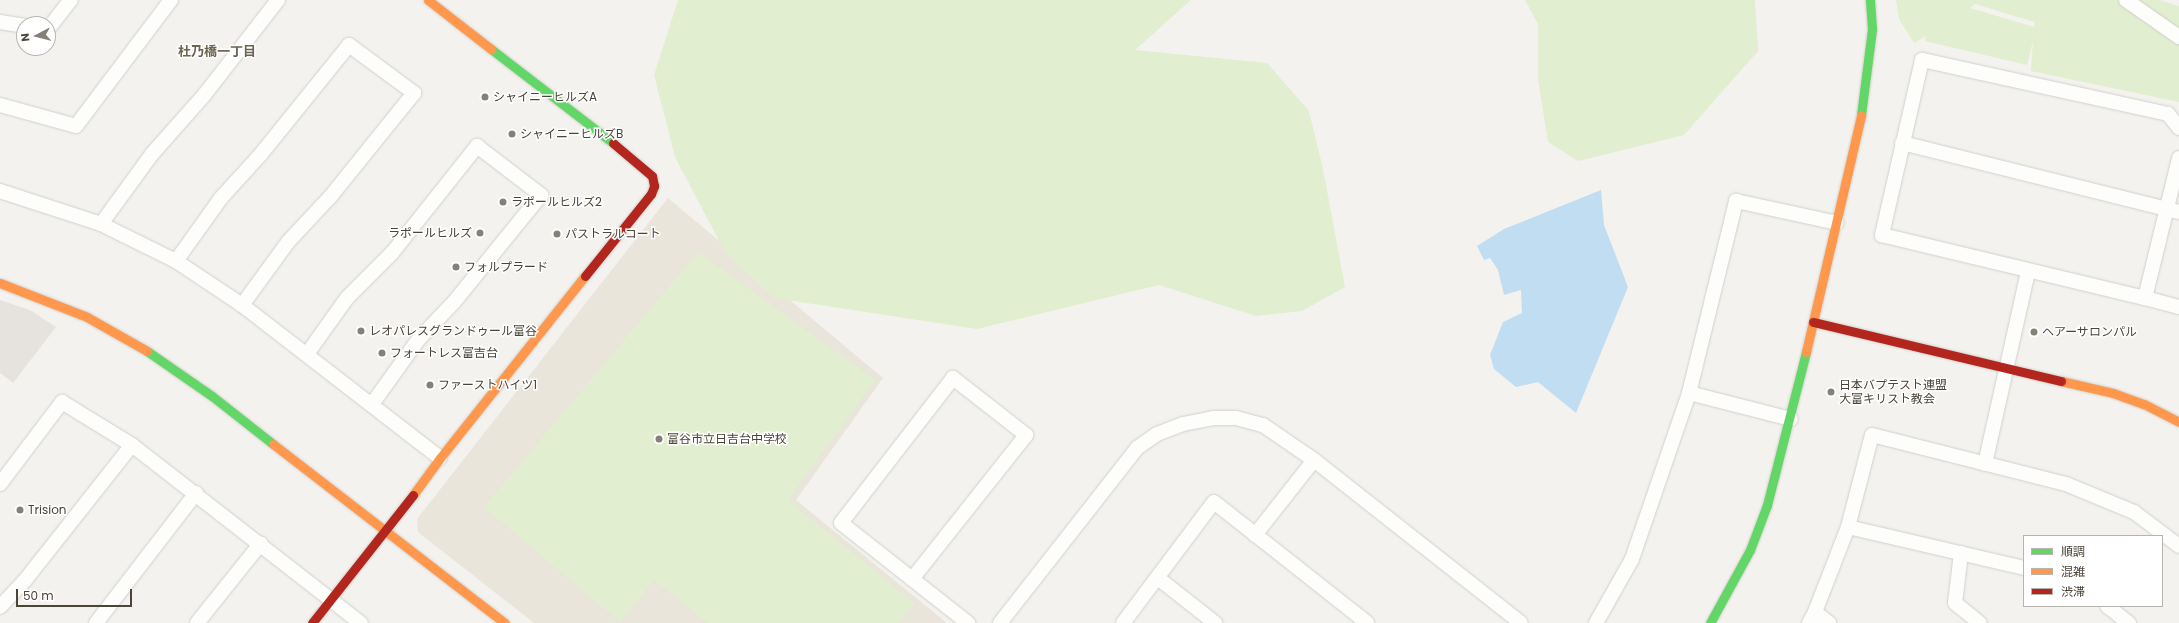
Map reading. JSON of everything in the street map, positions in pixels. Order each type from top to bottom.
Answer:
[{"type":"street","points":[[56,19],[71,0]]},
{"type":"street","points":[[0,105],[76,126],[171,0]]},
{"type":"street","points":[[101,224],[152,154],[205,94],[278,0]]},
{"type":"street","points":[[312,623],[387,531],[440,458],[651,194],[654,186],[652,176],[642,166],[428,0]]},
{"type":"street","points":[[1710,623],[1750,550],[1767,505],[1791,419],[1837,223],[1866,90],[1872,29],[1870,0]]},
{"type":"street","points":[[2126,0],[2179,37]]},
{"type":"street","points":[[0,22],[16,25]]},
{"type":"street","points":[[176,261],[221,198],[261,154],[349,45],[414,93],[330,197],[288,242],[242,305]]},
{"type":"street","points":[[2179,128],[2168,114],[1922,60],[1882,235],[2028,272],[2179,307]]},
{"type":"street","points":[[1902,143],[2173,210]]},
{"type":"street","points":[[307,354],[348,298],[392,253],[477,146],[541,195],[454,302],[418,340],[372,404]]},
{"type":"street","points":[[2145,298],[2173,210],[2179,158]]},
{"type":"street","points":[[0,191],[101,224],[176,261],[242,305],[440,458]]},
{"type":"street","points":[[1596,623],[1632,559],[1689,393],[1736,201],[1837,223]]},
{"type":"street","points":[[1986,464],[2028,272]]},
{"type":"street","points":[[0,283],[88,317],[157,357],[387,531],[504,623]]},
{"type":"street","points":[[1813,322],[2113,393],[2144,404],[2179,422]]},
{"type":"street","points":[[912,579],[1026,435],[952,378],[841,523],[912,579],[968,623]]},
{"type":"street","points":[[1689,393],[1791,419]]},
{"type":"street","points":[[0,484],[62,402],[132,445],[261,543],[361,623]]},
{"type":"street","points":[[1000,623],[1137,448],[1157,434],[1183,424],[1214,418],[1236,418],[1263,425],[1314,460],[1521,623]]},
{"type":"street","points":[[1829,623],[1812,618],[1848,527],[1872,435],[2066,484],[2128,509],[2179,546]]},
{"type":"street","points":[[0,607],[26,579],[132,445]]},
{"type":"street","points":[[1255,535],[1314,460]]},
{"type":"street","points":[[96,623],[196,493]]},
{"type":"street","points":[[1123,623],[1214,502],[1367,623]]},
{"type":"street","points":[[1848,527],[2023,568]]},
{"type":"street","points":[[197,623],[261,543]]},
{"type":"street","points":[[1961,553],[1955,603],[1980,623]]},
{"type":"street","points":[[1158,578],[1215,623]]},
{"type":"street","points":[[2108,607],[2129,623]]},
{"type":"shaded area","name":"富谷市立日吉台中学校","points":[[668,198],[883,378],[796,500],[947,623],[534,623],[418,532],[417,519]]},
{"type":"shaded area","points":[[0,300],[30,310],[56,327],[13,383],[0,373]]},
{"type":"green space","points":[[678,0],[1191,0],[1135,50],[1267,63],[1309,111],[1323,169],[1345,287],[1302,311],[1256,316],[1159,285],[977,329],[774,298],[726,254],[675,157],[654,75]]},
{"type":"green space","points":[[1525,0],[1755,0],[1758,51],[1684,135],[1578,161],[1548,142],[1538,79],[1538,24]]},
{"type":"green space","points":[[1896,0],[2159,0],[2179,6],[2179,102],[2031,71],[2033,41],[2027,65],[1925,41],[1926,36],[1914,43],[1899,19]],"holes":[[[1975,4],[2034,22],[2034,27],[1970,8]]]},
{"type":"green space","name":"富谷市立日吉台中学校","points":[[698,252],[875,380],[788,500],[914,603],[899,623],[708,623],[654,580],[620,622],[484,507]]},
{"type":"water","points":[[1601,190],[1604,225],[1628,287],[1576,413],[1538,382],[1516,387],[1494,369],[1490,355],[1503,322],[1522,313],[1521,290],[1504,295],[1498,270],[1490,258],[1484,260],[1477,246],[1504,229]]},
{"type":"traffic: fast","points":[[1861,115],[1872,29],[1870,0]]},
{"type":"traffic: fast","points":[[491,49],[613,143]]},
{"type":"traffic: fast","points":[[147,351],[212,396],[273,444]]},
{"type":"traffic: fast","points":[[1710,623],[1750,550],[1767,505],[1806,352]]},
{"type":"traffic: slow","points":[[428,0],[491,49]]},
{"type":"traffic: slow","points":[[1806,352],[1861,115]]},
{"type":"traffic: slow","points":[[413,495],[440,458],[585,276]]},
{"type":"traffic: slow","points":[[0,283],[87,317],[147,351]]},
{"type":"traffic: slow","points":[[2061,381],[2113,393],[2144,404],[2179,422]]},
{"type":"traffic: slow","points":[[273,444],[505,623]]},
{"type":"traffic: jam","points":[[585,276],[651,194],[654,186],[652,176],[613,143]]},
{"type":"traffic: jam","points":[[1813,322],[2061,381]]},
{"type":"traffic: jam","points":[[312,623],[413,495]]},
{"type":"place","name":"シャイニーヒルズA","points":[[485,97]]},
{"type":"place","name":"シャイニーヒルズB","points":[[512,134]]},
{"type":"place","name":"ラポールヒルズ2","points":[[503,202]]},
{"type":"place","name":"ラポールヒルズ","points":[[480,233]]},
{"type":"place","name":"パストラルコート","points":[[557,234]]},
{"type":"place","name":"フォルプラード","points":[[456,267]]},
{"type":"place","name":"レオパレスグランドゥール富谷","points":[[361,331]]},
{"type":"place","name":"ヘアーサロンパル","points":[[2034,332]]},
{"type":"place","name":"フォートレス富吉台","points":[[382,353]]},
{"type":"place","name":"ファーストハイツ1","points":[[430,385]]},
{"type":"place","name":"日本バプテスト連盟 大富キリスト教会","points":[[1831,392]]},
{"type":"place","name":"富谷市立日吉台中学校","points":[[659,439]]},
{"type":"place","name":"Trision","points":[[20,510]]},
{"type":"district","name":"杜乃橋一丁目","points":[[217,52]]}]
